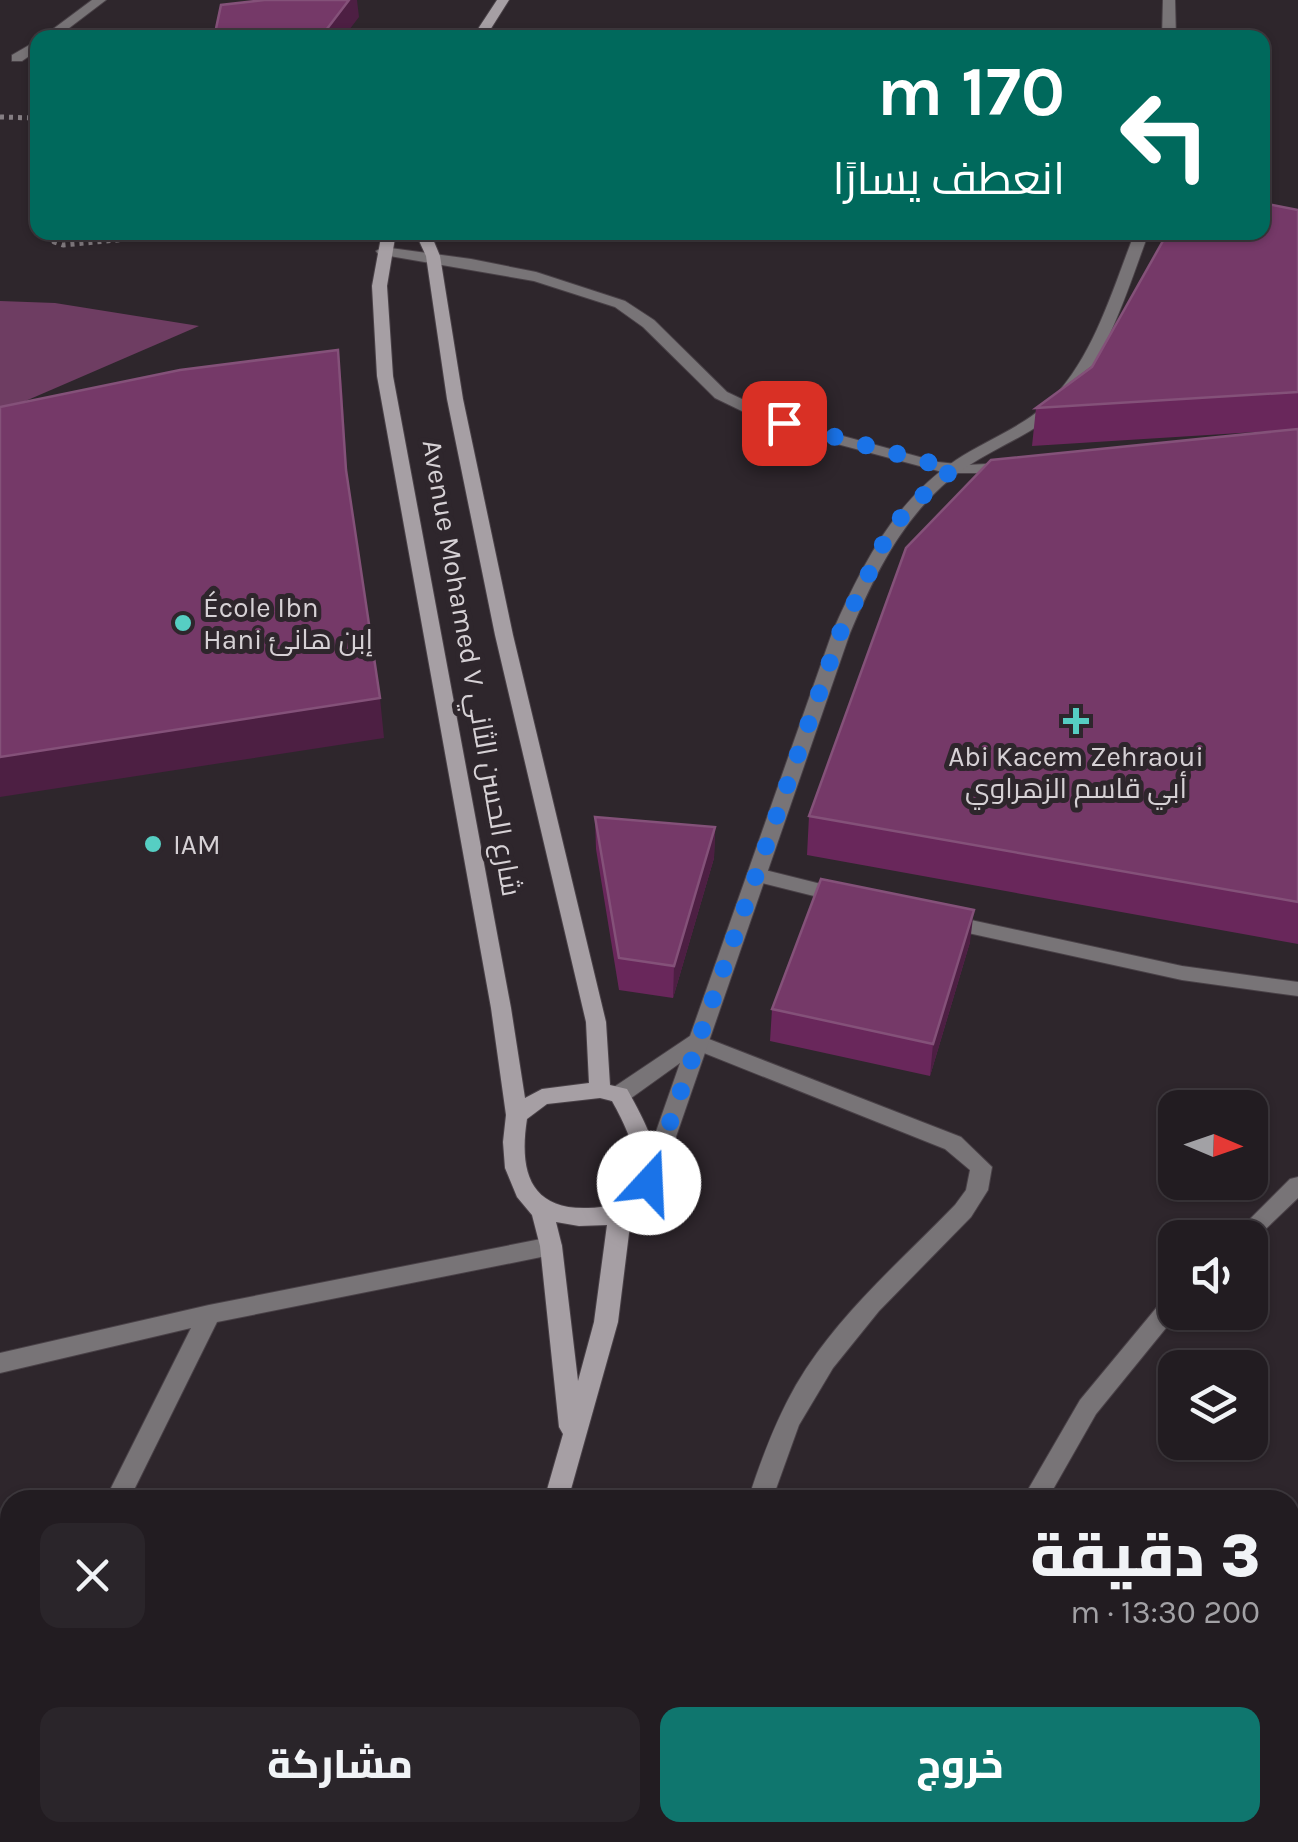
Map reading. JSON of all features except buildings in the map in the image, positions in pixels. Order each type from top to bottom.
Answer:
[{"type":"main road","points":[[483,30],[503,0]]},
{"type":"main road","name":"Avenue Mohamed V شارع الحسن الثاني","points":[[426,240],[433,256],[455,398],[504,635],[596,1022],[609,1092]]},
{"type":"main road","name":"Avenue Mohamed V شارع الحسن الثاني","points":[[386,242],[377,314],[385,376],[501,1008],[517,1115]]},
{"type":"main road","points":[[609,1092],[643,1141],[649,1183],[637,1204],[620,1215],[587,1219],[542,1211],[528,1200],[519,1184],[514,1130],[517,1115],[542,1097],[609,1092]]},
{"type":"main road","points":[[542,1211],[552,1246],[572,1436]]},
{"type":"main road","points":[[558,1490],[606,1322],[620,1215]]},
{"type":"street","points":[[58,30],[100,0]]},
{"type":"street","points":[[1169,0],[1169,30]]},
{"type":"street","points":[[17,58],[30,49]]},
{"type":"street","points":[[649,1183],[840,633],[866,573],[889,532],[910,507],[953,469],[1056,404],[1084,366],[1139,240]]},
{"type":"street","points":[[386,242],[550,282],[621,304],[647,322],[693,372],[752,412],[816,434],[953,469],[1029,468]]},
{"type":"street","points":[[757,875],[867,902]]},
{"type":"street","points":[[922,915],[1182,973],[1298,990]]},
{"type":"street","points":[[609,1092],[696,1042]]},
{"type":"street","points":[[696,1042],[953,1143],[981,1167],[976,1196],[861,1312],[820,1362],[775,1446],[763,1490]]},
{"type":"street","points":[[1261,1220],[1298,1185]]},
{"type":"street","points":[[0,1363],[209,1314],[552,1246]]},
{"type":"street","points":[[122,1490],[209,1314]]},
{"type":"street","points":[[1040,1490],[1088,1407],[1158,1322]]},
{"type":"path","points":[[0,117],[30,119]]},
{"type":"path","points":[[54,240],[62,245],[122,240]]},
{"type":"shaded area","points":[[0,301],[55,303],[199,326],[0,412]]},
{"type":"place","name":"École Ibn Hani إبن هانئ","points":[[183,623]]},
{"type":"place","name":"Abi Kacem Zehraoui أبي قاسم الزهراوي","points":[[1076,721]]},
{"type":"place","name":"IAM","points":[[153,844]]},
{"type":"route","points":[[649,1183],[840,633],[889,532],[910,507],[953,469],[784,423]]}]
